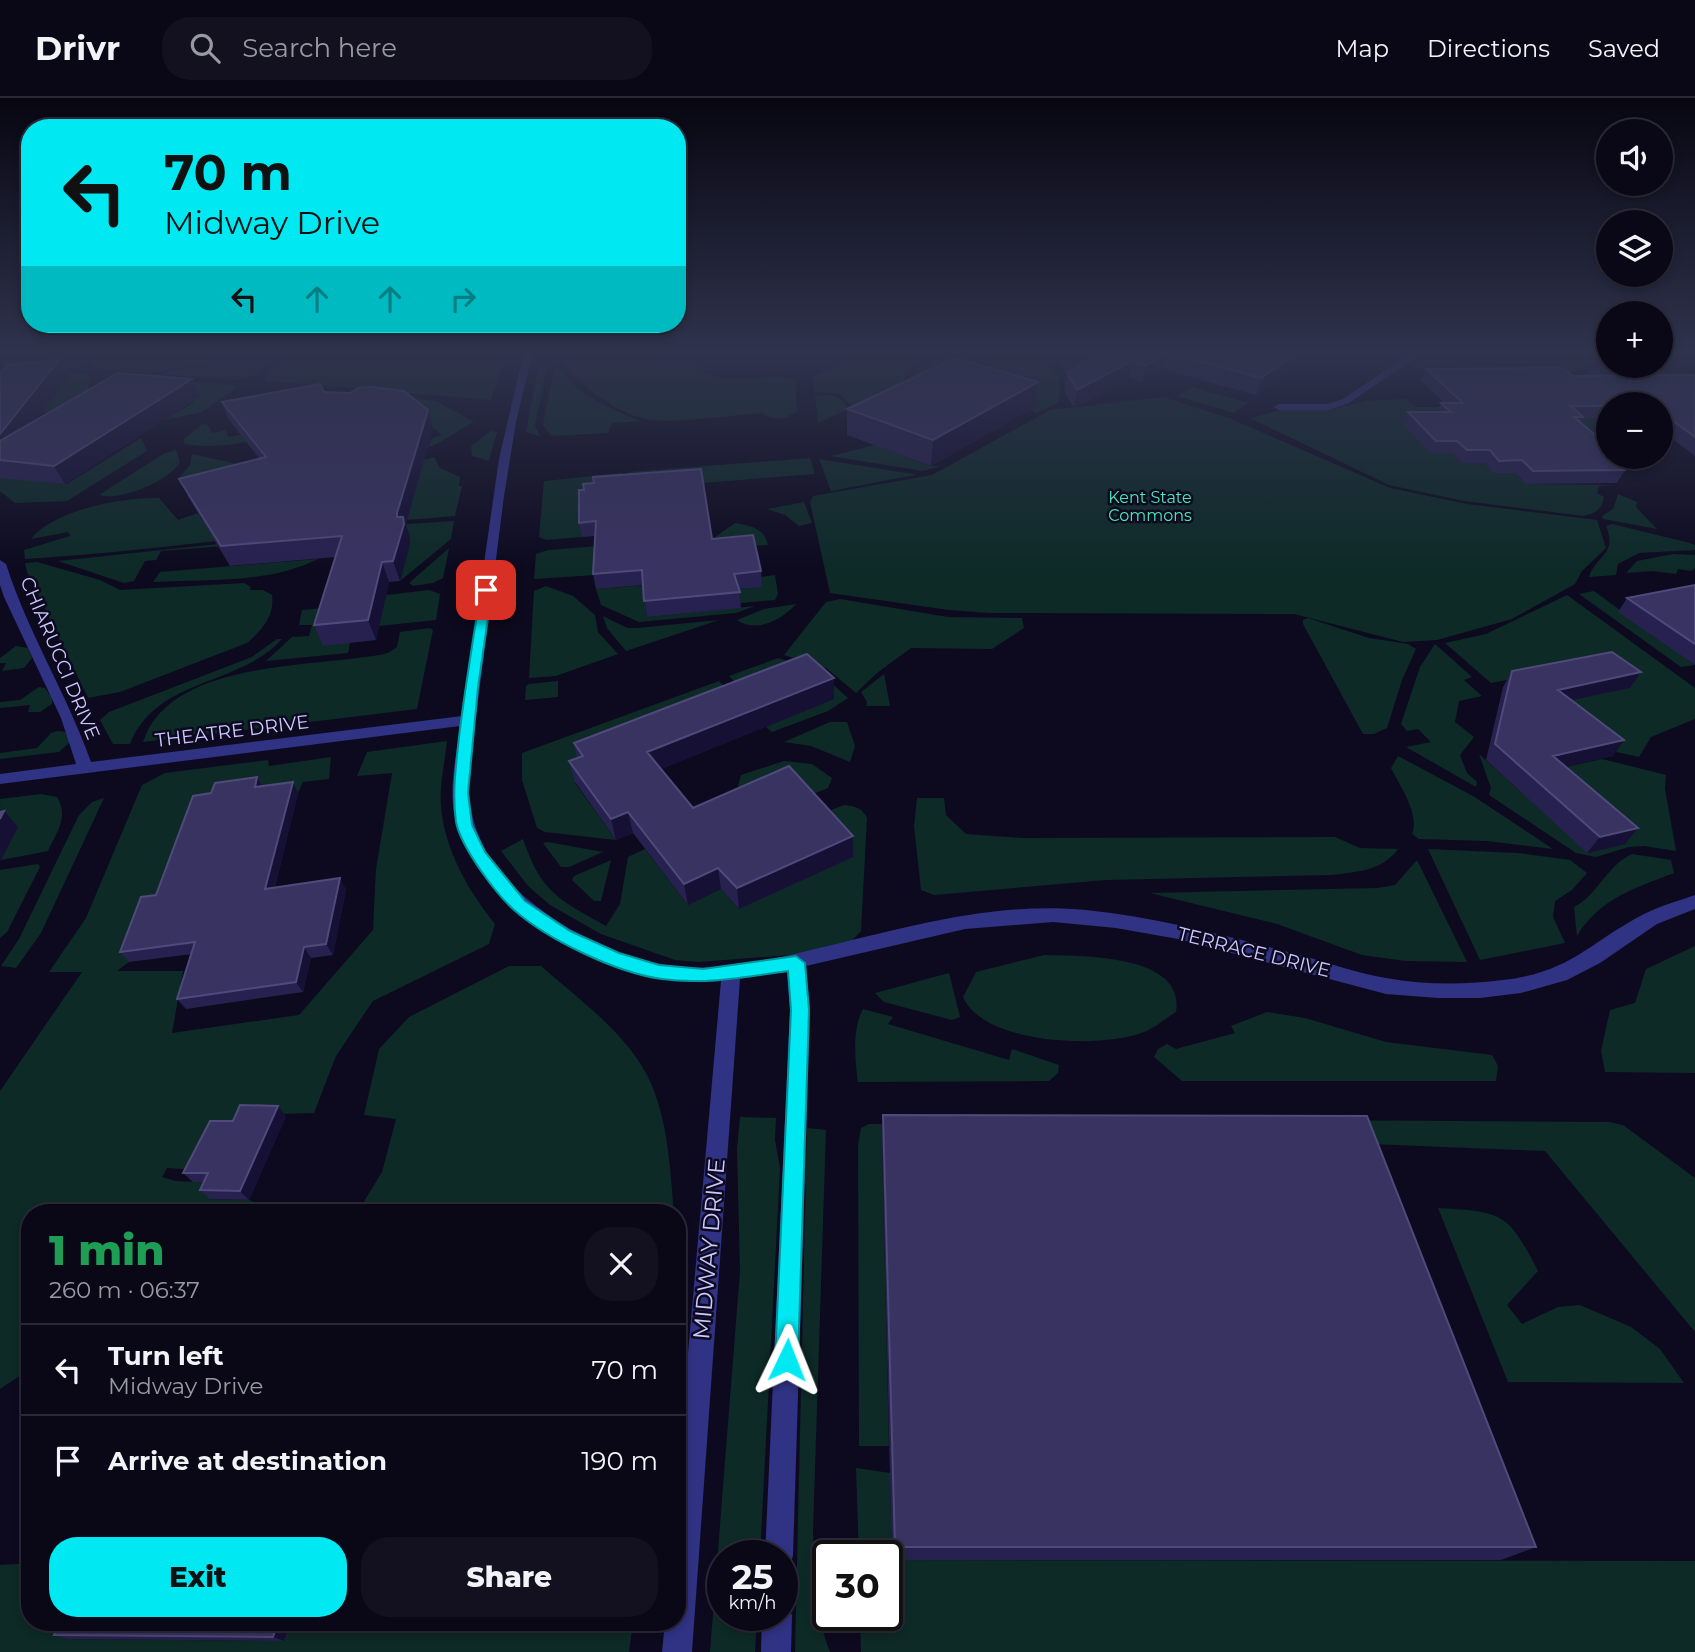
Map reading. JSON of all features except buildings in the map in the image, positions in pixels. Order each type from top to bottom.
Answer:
[{"type":"street","points":[[512,424],[461,793],[464,825],[479,855],[519,905],[565,935],[636,965],[659,972],[703,976],[796,963],[799,1023],[780,1540]]},
{"type":"street","name":"CHIARUCCI DRIVE","points":[[0,564],[10,597],[68,718],[85,768]]},
{"type":"street","name":"THEATRE DRIVE","points":[[0,779],[469,720]]},
{"type":"street","name":"TERRACE DRIVE","points":[[796,963],[956,922],[1016,914],[1071,916],[1167,930],[1395,988],[1496,989],[1560,975],[1595,956],[1648,920],[1695,902]]},
{"type":"street","name":"MIDWAY DRIVE","points":[[686,1537],[730,972]]},
{"type":"street","name":"MIDWAY DRIVE","points":[[677,1652],[679,1631]]},
{"type":"street","points":[[776,1652],[777,1631]]},
{"type":"green space","points":[[202,424],[208,425],[212,433],[226,430],[228,437],[310,424],[239,443],[203,446],[185,444],[183,440]]},
{"type":"green space","points":[[428,424],[472,424],[438,444],[428,447],[432,438],[442,435]]},
{"type":"green space","points":[[528,424],[535,424],[540,436],[526,432]]},
{"type":"green space","points":[[612,424],[608,433],[551,436],[543,425]]},
{"type":"green space","name":"Kent State Commons","points":[[1025,424],[1242,424],[1390,488],[1467,504],[1597,520],[1606,548],[1582,571],[1575,584],[1512,619],[1437,640],[1403,642],[1294,614],[989,613],[830,593],[810,502],[813,496],[932,475]]},
{"type":"green space","points":[[1261,424],[1450,424],[1452,453],[1461,463],[1484,463],[1493,473],[1515,473],[1526,484],[1616,485],[1599,486],[1597,493],[1604,497],[1601,505],[1594,513],[1583,516],[1464,501],[1389,485]]},
{"type":"green space","points":[[1569,424],[1596,424],[1596,451]]},
{"type":"green space","points":[[491,431],[497,432],[489,461],[472,456],[471,446]]},
{"type":"green space","points":[[141,438],[147,451],[67,501],[15,503],[0,491],[0,477],[67,484]]},
{"type":"green space","points":[[875,445],[930,466],[941,466],[923,471],[830,456]]},
{"type":"green space","points":[[176,450],[180,462],[155,483],[131,493],[99,495],[163,454]]},
{"type":"green space","points":[[192,454],[246,466],[178,479],[190,465]]},
{"type":"green space","points":[[434,457],[440,468],[460,477],[459,486],[462,486],[455,516],[25,559],[24,550],[70,536],[68,532],[31,539],[42,529],[56,520],[91,507],[127,500],[159,498],[178,520],[198,513],[203,521]]},
{"type":"green space","points":[[810,458],[815,474],[641,488],[640,480],[628,472]]},
{"type":"green space","points":[[819,459],[913,474],[915,475],[831,491]]},
{"type":"green space","points":[[1614,469],[1626,469],[1624,473],[1618,473]]},
{"type":"green space","points":[[621,473],[631,482],[582,537],[546,540],[539,537],[544,481]]},
{"type":"green space","points":[[1618,494],[1637,502],[1636,507],[1657,529],[1603,519],[1602,516],[1613,509]]},
{"type":"green space","points":[[804,502],[812,523],[799,526],[785,515],[767,509]]},
{"type":"green space","points":[[454,521],[451,539],[400,581],[410,544],[376,526]]},
{"type":"green space","points":[[735,523],[760,531],[768,545],[745,546],[711,540]]},
{"type":"green space","points":[[1612,524],[1686,542],[1695,545],[1695,550],[1639,553],[1618,564],[1616,575],[1589,577],[1607,549],[1609,536],[1606,526]]},
{"type":"green space","points":[[363,535],[161,551],[156,560],[145,561],[134,581],[124,583],[58,561],[257,540]]},
{"type":"green space","points":[[598,546],[596,575],[534,579],[536,554],[548,550]]},
{"type":"green space","points":[[449,548],[443,578],[433,583],[413,586],[409,583]]},
{"type":"green space","points":[[1673,554],[1695,555],[1695,568],[1692,571],[1678,569],[1676,574],[1652,571],[1626,573],[1637,561]]},
{"type":"green space","points":[[318,559],[279,573],[258,576],[153,582],[160,572]]},
{"type":"green space","points":[[37,562],[100,580],[120,590],[244,583],[251,587],[250,590],[263,590],[272,595],[271,610],[262,628],[247,643],[120,692],[88,698],[27,572],[25,563]]},
{"type":"green space","points":[[775,575],[778,594],[775,600],[740,603],[737,589],[761,587],[760,577]]},
{"type":"green space","points":[[645,585],[647,617],[755,606],[736,613],[639,622],[601,605],[596,589]]},
{"type":"green space","points":[[546,586],[573,596],[595,615],[598,632],[618,654],[556,676],[529,678],[534,591]]},
{"type":"green space","points":[[429,590],[440,594],[436,620],[379,626],[386,595]]},
{"type":"green space","points":[[1594,591],[1695,665],[1681,667],[1579,594]]},
{"type":"green space","points":[[1567,595],[1695,688],[1695,719],[1651,737],[1639,757],[1603,749],[1517,678],[1491,683],[1445,643],[1486,634]]},
{"type":"green space","points":[[840,599],[948,617],[1022,618],[1024,628],[992,649],[911,648],[877,673],[856,693],[826,668],[784,655],[826,602]]},
{"type":"green space","points":[[796,604],[783,616],[768,623],[752,625],[737,620],[764,609]]},
{"type":"green space","points":[[334,607],[350,643],[348,653],[266,661],[292,637],[309,636],[312,625],[299,625],[302,610]]},
{"type":"green space","points":[[603,616],[627,628],[719,620],[626,651],[607,628]]},
{"type":"green space","points":[[1308,618],[1369,638],[1408,644],[1416,649],[1402,680],[1387,728],[1374,734],[1363,734],[1303,624],[1303,620]]},
{"type":"green space","points":[[430,628],[433,630],[417,709],[143,742],[159,714],[183,694],[215,681],[250,672],[388,653],[397,647],[400,632]]},
{"type":"green space","points":[[277,639],[282,639],[264,655],[159,706],[143,722],[130,744],[113,744],[100,720],[109,712],[252,657]]},
{"type":"green space","points":[[1435,644],[1472,677],[1464,680],[1482,696],[1459,701],[1455,722],[1474,737],[1460,755],[1467,773],[1477,782],[1476,787],[1406,747],[1431,742],[1418,729],[1407,731],[1401,724],[1420,667]]},
{"type":"green space","points":[[16,646],[28,648],[32,658],[24,668],[2,671],[6,663],[0,663],[0,658]]},
{"type":"green space","points":[[778,658],[819,672],[848,698],[828,711],[772,732],[766,727],[834,699],[575,783],[616,840],[545,832],[537,828],[522,780],[522,753],[719,681],[725,688],[737,684],[729,676]]},
{"type":"green space","points":[[884,674],[890,706],[866,706],[867,702],[861,692]]},
{"type":"green space","points":[[558,681],[558,697],[525,700],[526,686],[529,684]]},
{"type":"green space","points":[[39,687],[45,688],[52,698],[52,704],[40,712],[28,712],[30,705],[0,708],[0,702],[20,700]]},
{"type":"green space","points":[[830,722],[847,722],[855,746],[850,762],[811,746],[784,742]]},
{"type":"green space","points":[[66,732],[70,742],[59,752],[0,759],[0,753],[37,748],[51,733]]},
{"type":"green space","points":[[447,741],[441,790],[443,822],[459,869],[495,924],[489,944],[373,1001],[336,1056],[314,1113],[249,1115],[199,1170],[167,1168],[162,1177],[175,1181],[218,1183],[210,1199],[249,1200],[259,1204],[21,1204],[21,1375],[0,1389],[0,1091],[82,972],[49,972],[86,918],[142,785],[165,773],[268,760],[269,766],[331,757],[329,779],[303,782],[298,793],[164,905],[149,907],[129,962],[117,971],[183,971],[172,1033],[299,1015],[373,930],[376,869],[392,773],[357,776],[367,752]]},
{"type":"green space","points":[[1479,754],[1588,853],[1625,844],[1543,772],[1602,759],[1666,775],[1665,789],[1676,851],[1644,846],[1629,847],[1596,857],[1576,853],[1489,795],[1491,788]]},
{"type":"green space","points":[[1398,756],[1473,796],[1553,849],[1487,841],[1419,839],[1412,834],[1414,826],[1411,809],[1391,768]]},
{"type":"green space","points":[[784,761],[812,764],[832,778],[828,788],[801,799],[757,802],[738,786],[741,775]]},
{"type":"green space","points":[[41,794],[57,797],[62,811],[58,831],[48,851],[1,860],[0,799]]},
{"type":"green space","points":[[104,798],[41,933],[16,968],[1,966],[19,939],[79,815],[92,802]]},
{"type":"green space","points":[[917,798],[944,798],[946,815],[966,834],[1022,838],[1335,837],[1360,848],[1398,849],[1377,866],[1331,875],[1106,880],[934,895],[921,890],[914,826]]},
{"type":"green space","points":[[844,805],[858,808],[867,818],[861,931],[846,947],[805,954],[698,962],[675,960],[601,934],[550,905],[528,886],[501,851],[523,839],[545,884],[564,901],[606,926],[620,904],[628,857],[645,849],[688,905],[721,889],[739,909],[816,816]]},
{"type":"green space","points":[[543,843],[603,852],[569,867],[561,867]]},
{"type":"green space","points":[[1428,849],[1518,853],[1570,860],[1587,873],[1572,890],[1555,901],[1553,917],[1565,943],[1480,960]]},
{"type":"green space","points":[[1632,854],[1671,860],[1674,873],[1619,896],[1596,913],[1577,936],[1574,907],[1590,895],[1615,866]]},
{"type":"green space","points":[[611,860],[601,901],[594,901],[572,880],[574,876]]},
{"type":"green space","points":[[1417,860],[1467,962],[1405,961],[1362,955],[1277,924],[1150,893],[1378,888],[1395,885]]},
{"type":"green space","points":[[38,864],[40,867],[7,932],[0,938],[0,870]]},
{"type":"green space","points":[[1695,946],[1695,1073],[1605,1072],[1601,1051],[1610,1010],[1635,1003],[1646,969]]},
{"type":"green space","points":[[1044,955],[1105,958],[1149,969],[1165,979],[1175,993],[1176,1012],[1144,1032],[1125,1037],[1073,1041],[1018,1034],[994,1025],[975,1013],[963,997],[976,972]]},
{"type":"green space","points":[[509,966],[541,966],[613,1030],[647,1075],[664,1125],[673,1204],[362,1204],[382,1172],[396,1119],[364,1115],[379,1049],[409,1017]]},
{"type":"green space","points":[[949,973],[960,1017],[952,1020],[884,1002],[875,993]]},
{"type":"green space","points":[[863,1009],[893,1017],[888,1024],[1009,1060],[1012,1049],[1059,1065],[1058,1073],[1049,1081],[858,1082],[856,1035]]},
{"type":"green space","points":[[1267,1012],[1305,1018],[1386,1042],[1492,1055],[1498,1066],[1496,1081],[1182,1081],[1154,1057],[1158,1049],[1167,1044],[1176,1049],[1235,1033],[1231,1026]]},
{"type":"green space","points":[[740,1117],[776,1118],[775,1140],[780,1168],[761,1540],[719,1540],[740,1271],[737,1149]]},
{"type":"green space","points":[[1167,1119],[1609,1122],[1623,1125],[1695,1178],[1695,1332],[1545,1151],[1346,1143]]},
{"type":"green space","points":[[869,1124],[1060,1125],[882,1142],[889,1446],[859,1446],[858,1145],[861,1128]]},
{"type":"green space","points":[[807,1128],[826,1130],[812,1540],[812,1631],[824,1631],[830,1652],[795,1652],[795,1631],[798,1631]]},
{"type":"green space","points":[[1438,1208],[1490,1214],[1510,1226],[1519,1237],[1538,1271],[1507,1305],[1522,1324],[1558,1307],[1580,1305],[1631,1327],[1660,1349],[1684,1383],[1508,1382]]},
{"type":"green space","points":[[856,1468],[890,1473],[892,1540],[858,1540]]},
{"type":"green space","points":[[903,1560],[1695,1561],[1695,1652],[861,1652],[860,1631],[903,1631]]},
{"type":"green space","points":[[21,1564],[21,1631],[55,1631],[70,1639],[284,1641],[287,1631],[632,1631],[629,1652],[0,1652],[0,1565]]},
{"type":"green space","points":[[712,1631],[756,1631],[755,1652],[710,1652]]},
{"type":"route","points":[[486,590],[463,763],[461,793],[464,825],[479,855],[519,905],[565,935],[614,958],[659,972],[703,976],[796,963],[800,1010],[787,1360]]}]
